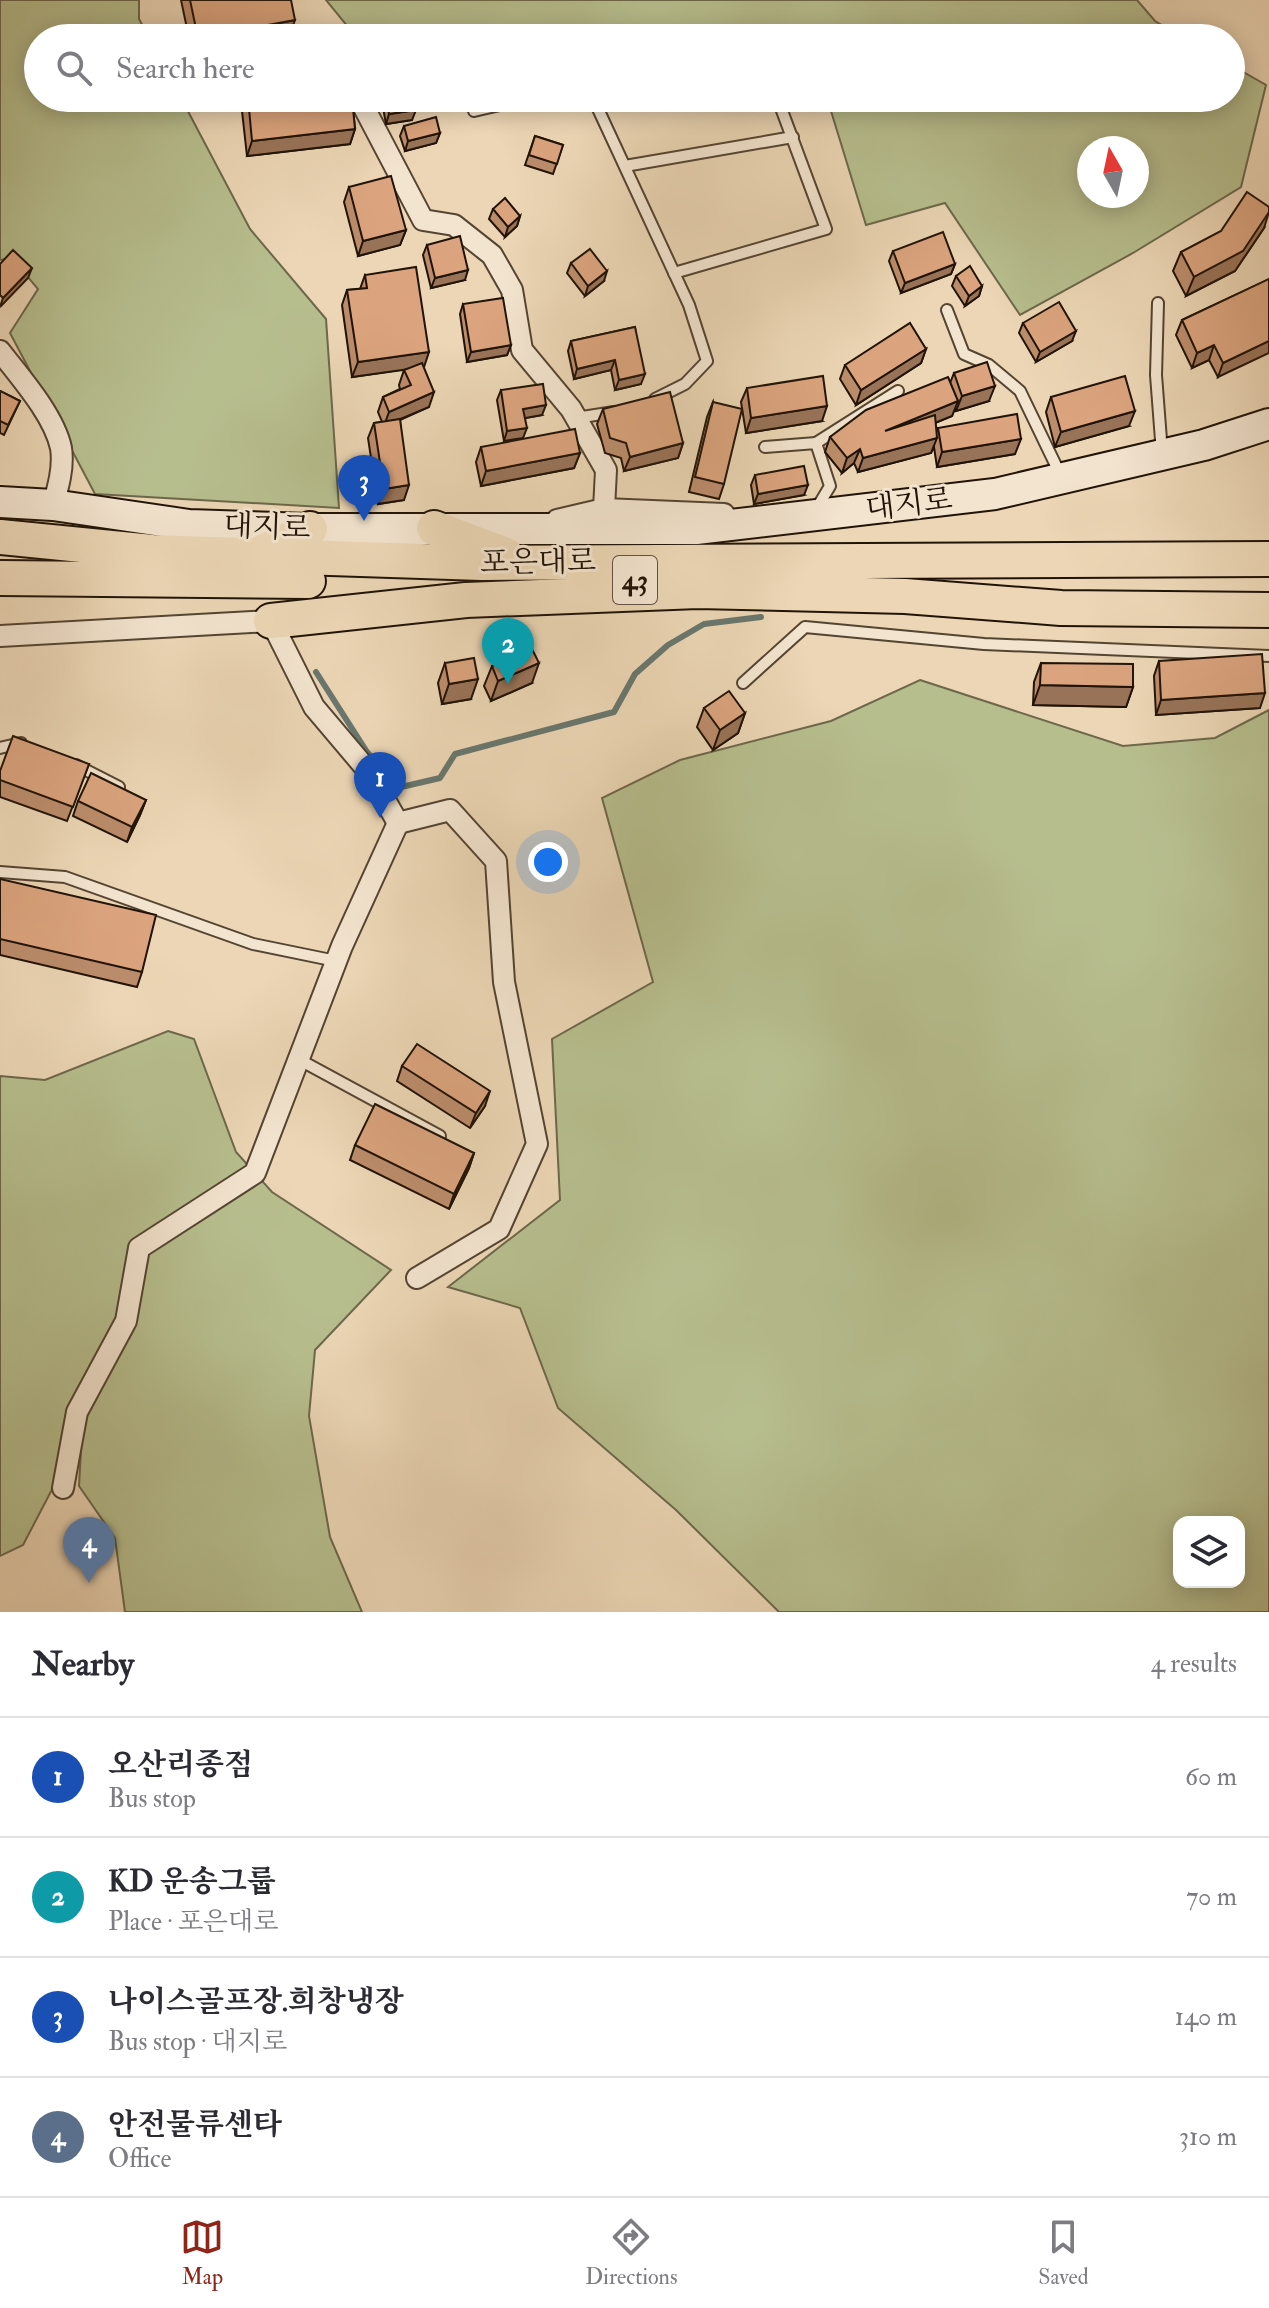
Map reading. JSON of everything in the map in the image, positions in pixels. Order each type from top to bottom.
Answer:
[{"type":"highway","points":[[434,528],[521,561]]},
{"type":"highway","points":[[252,557],[310,529]]},
{"type":"highway","name":"포은대로","points":[[0,537],[252,557],[482,563],[853,564],[1269,559]]},
{"type":"highway","name":"포은대로","points":[[0,578],[242,582],[976,581],[1269,574]]},
{"type":"highway","points":[[698,591],[731,580]]},
{"type":"highway","points":[[852,581],[905,596]]},
{"type":"highway","points":[[271,621],[466,600],[698,591],[905,596],[1061,608],[1269,610]]},
{"type":"main road","name":"대지로","points":[[0,502],[53,505],[189,525],[310,529],[696,529],[995,494],[1162,455],[1269,424]]},
{"type":"street","points":[[366,112],[423,220],[454,225],[492,255],[512,290],[522,350],[576,418],[606,470],[604,509]]},
{"type":"street","points":[[0,351],[37,398],[61,448],[60,480],[53,505]]},
{"type":"street","name":"대지로","points":[[537,527],[604,509],[717,514],[995,494]]},
{"type":"street","points":[[0,636],[271,621],[314,707],[369,772],[398,823]]},
{"type":"street","points":[[398,823],[450,810],[496,861],[504,982],[537,1144],[499,1229],[417,1278]]},
{"type":"street","points":[[63,1488],[77,1412],[126,1321],[139,1248],[255,1173],[336,961],[398,823]]},
{"type":"lane","points":[[600,112],[674,273],[707,361],[685,384],[638,408]]},
{"type":"lane","points":[[674,273],[826,229],[783,112]]},
{"type":"lane","points":[[625,166],[793,137]]},
{"type":"lane","points":[[1158,303],[1156,375],[1162,455]]},
{"type":"lane","points":[[947,310],[964,354],[989,365],[1020,391],[1062,478]]},
{"type":"lane","points":[[765,447],[816,443],[898,391]]},
{"type":"lane","points":[[576,418],[623,411]]},
{"type":"lane","points":[[816,443],[830,486],[818,506]]},
{"type":"lane","points":[[743,683],[805,627],[970,643],[1269,656]]},
{"type":"lane","points":[[0,748],[27,741]]},
{"type":"lane","points":[[69,762],[125,790]]},
{"type":"lane","points":[[0,872],[65,877],[253,944],[336,961]]},
{"type":"lane","points":[[298,1059],[440,1136]]},
{"type":"green space","points":[[0,0],[139,0],[142,24],[24,24],[24,112],[188,112],[250,229],[326,319],[339,508],[95,494],[10,333],[38,289],[12,258],[0,260]]},
{"type":"green space","points":[[326,0],[1137,0],[1160,24],[346,24]]},
{"type":"green space","points":[[1245,73],[1266,85],[1241,187],[1133,253],[1020,315],[945,203],[866,225],[831,112],[1245,112]]},
{"type":"green space","points":[[920,680],[1123,746],[1215,738],[1269,710],[1269,1612],[779,1612],[676,1510],[558,1408],[520,1308],[448,1287],[560,1200],[552,1039],[653,982],[602,798],[680,760],[831,721]]},
{"type":"green space","points":[[168,1031],[194,1039],[236,1152],[272,1192],[391,1270],[315,1350],[309,1416],[330,1537],[362,1612],[125,1612],[115,1538],[79,1486],[82,1432],[23,1545],[0,1556],[0,1076],[45,1080]]},
{"type":"building","points":[[190,0],[291,0],[295,20],[273,24],[195,24]]},
{"type":"building","points":[[249,112],[353,112],[355,129],[252,141]]},
{"type":"building","points":[[436,117],[440,133],[408,141],[404,126]]},
{"type":"building","points":[[535,136],[563,145],[557,164],[529,155]]},
{"type":"building","points":[[391,176],[406,230],[363,241],[349,187]]},
{"type":"building","points":[[1247,192],[1269,207],[1269,212],[1243,251],[1194,277],[1181,252],[1221,231]]},
{"type":"building","points":[[505,198],[520,216],[508,227],[493,209]]},
{"type":"building","points":[[943,232],[955,264],[905,283],[893,251]]},
{"type":"building","points":[[460,236],[468,270],[435,278],[427,245]]},
{"type":"building","points":[[590,249],[607,271],[588,286],[571,263]]},
{"type":"building","points":[[13,250],[32,268],[3,298],[0,295],[0,264]]},
{"type":"building","points":[[970,266],[982,286],[969,296],[956,276]]},
{"type":"building","points":[[416,267],[429,352],[358,362],[347,290],[367,288],[365,275]]},
{"type":"building","points":[[1269,279],[1269,341],[1223,363],[1214,345],[1197,353],[1182,320]]},
{"type":"building","points":[[503,298],[511,345],[471,352],[463,304]]},
{"type":"building","points":[[1059,302],[1076,331],[1040,352],[1023,323]]},
{"type":"building","points":[[910,323],[926,349],[861,390],[845,365]]},
{"type":"building","points":[[635,327],[645,374],[619,380],[615,360],[577,369],[571,341]]},
{"type":"building","points":[[987,362],[995,386],[962,396],[954,373]]},
{"type":"building","points":[[422,363],[434,392],[389,412],[383,397],[411,385],[404,370]]},
{"type":"building","points":[[823,376],[827,406],[751,418],[747,388]]},
{"type":"building","points":[[1125,376],[1135,411],[1061,432],[1051,397]]},
{"type":"building","points":[[948,377],[958,401],[885,431],[935,415],[937,438],[863,458],[860,449],[847,458],[830,437],[866,410]]},
{"type":"building","points":[[543,384],[546,405],[523,409],[527,428],[507,431],[501,390]]},
{"type":"building","points":[[0,391],[20,401],[8,425],[0,421]]},
{"type":"building","points":[[670,392],[683,443],[630,457],[626,443],[610,438],[603,409]]},
{"type":"building","points":[[713,402],[742,409],[724,484],[695,477]]},
{"type":"building","points":[[1017,414],[1021,439],[942,452],[938,428]]},
{"type":"building","points":[[400,419],[409,485],[384,489],[374,423]]},
{"type":"building","points":[[575,429],[580,453],[486,471],[481,447]]},
{"type":"building","points":[[804,466],[808,485],[758,494],[755,475]]},
{"type":"building","points":[[532,649],[539,663],[498,681],[492,666]]},
{"type":"building","points":[[1262,654],[1265,693],[1161,700],[1159,661]]},
{"type":"building","points":[[474,658],[478,679],[449,684],[445,663]]},
{"type":"building","points":[[1041,663],[1133,664],[1133,687],[1040,685]]},
{"type":"building","points":[[729,691],[745,713],[720,730],[704,708]]},
{"type":"building","points":[[13,736],[89,764],[73,807],[0,780],[0,771]]},
{"type":"building","points":[[91,773],[146,800],[132,827],[78,801]]},
{"type":"building","points":[[0,879],[156,915],[142,972],[0,939]]},
{"type":"building","points":[[417,1044],[490,1091],[476,1113],[402,1066]]},
{"type":"building","points":[[375,1104],[474,1153],[454,1194],[355,1145]]},
{"type":"waterway","points":[[316,672],[367,752],[397,788],[440,778],[455,754],[614,712],[635,674],[668,645],[704,624],[761,617]]},
{"type":"place","name":"나이스골프장.희창냉장","points":[[364,521]]},
{"type":"place","name":"KD 운송그룹","points":[[508,684]]},
{"type":"place","name":"오산리종점","points":[[380,818]]},
{"type":"place","name":"안전물류센타","points":[[89,1583]]}]
